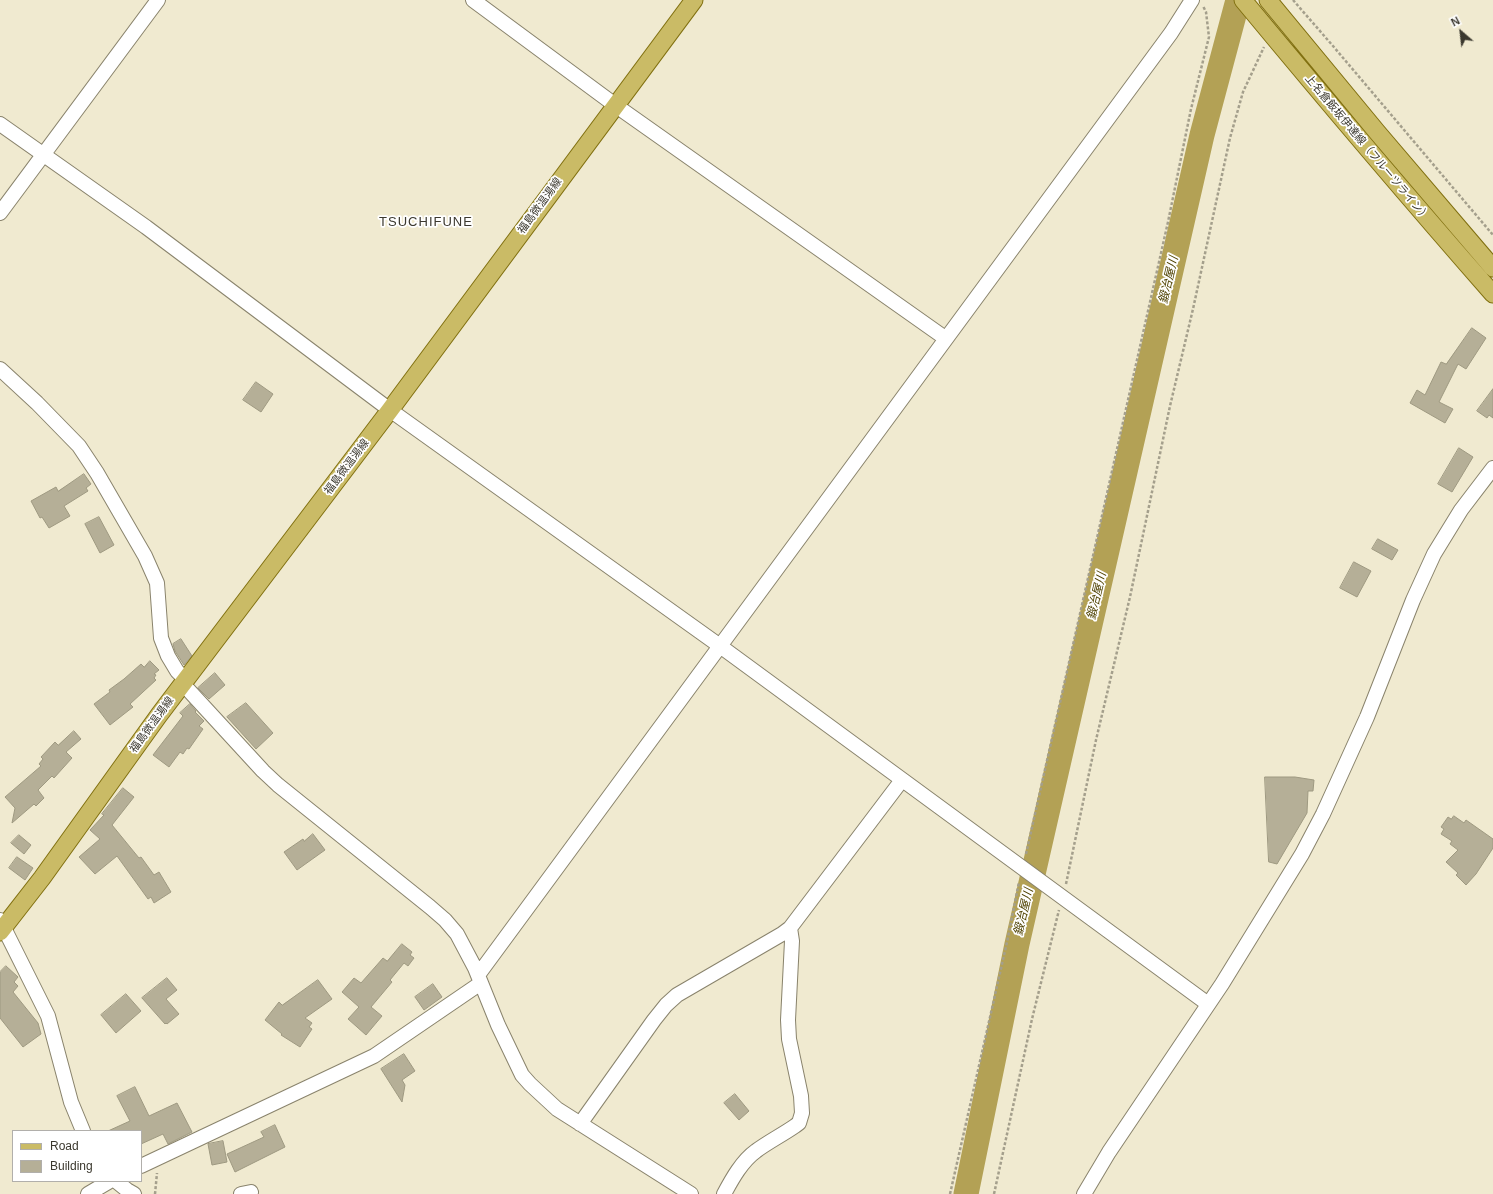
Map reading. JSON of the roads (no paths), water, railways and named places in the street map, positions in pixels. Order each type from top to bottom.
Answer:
[{"type":"main road","name":"福島微温湯線","points":[[1,927],[42,878],[185,682],[390,410],[694,0]]},
{"type":"main road","name":"上名倉飯坂伊達線（フルーツライン）","points":[[1244,0],[1430,222],[1493,294]]},
{"type":"main road","name":"上名倉飯坂伊達線（フルーツライン）","points":[[1272,2],[1382,138],[1493,268]]},
{"type":"street","points":[[0,213],[158,0]]},
{"type":"street","points":[[473,0],[615,105],[945,338]]},
{"type":"street","points":[[142,1166],[374,1056],[479,979],[945,338],[1166,39],[1192,0]]},
{"type":"street","points":[[1263,24],[1272,2]]},
{"type":"street","points":[[0,124],[146,227],[390,410],[720,646],[1208,1004]]},
{"type":"street","points":[[0,369],[37,403],[79,446],[97,473],[145,556],[157,583],[161,638],[168,656],[185,682],[263,771],[278,785],[445,920],[457,934],[522,1075],[548,1102],[691,1194]]},
{"type":"street","points":[[1084,1194],[1109,1152],[1264,918],[1302,854],[1323,814],[1367,717],[1413,600],[1434,554],[1461,510],[1493,468]]},
{"type":"street","points":[[580,1124],[654,1020],[672,998],[790,928],[902,780]]},
{"type":"street","points":[[1,927],[48,1016],[71,1102],[83,1130]]},
{"type":"street","points":[[724,1194],[730,1182],[746,1159],[755,1151],[796,1126],[802,1113],[801,1096],[789,1039],[788,1020],[792,941],[790,928]]},
{"type":"street","points":[[88,1194],[108,1182]]},
{"type":"street","points":[[117,1182],[134,1194]]},
{"type":"waterway","name":"鍛冶屋川","points":[[966,1194],[1017,944],[1202,135],[1238,0]]},
{"type":"district","name":"TSUCHIFUNE","points":[[426,222]]}]
